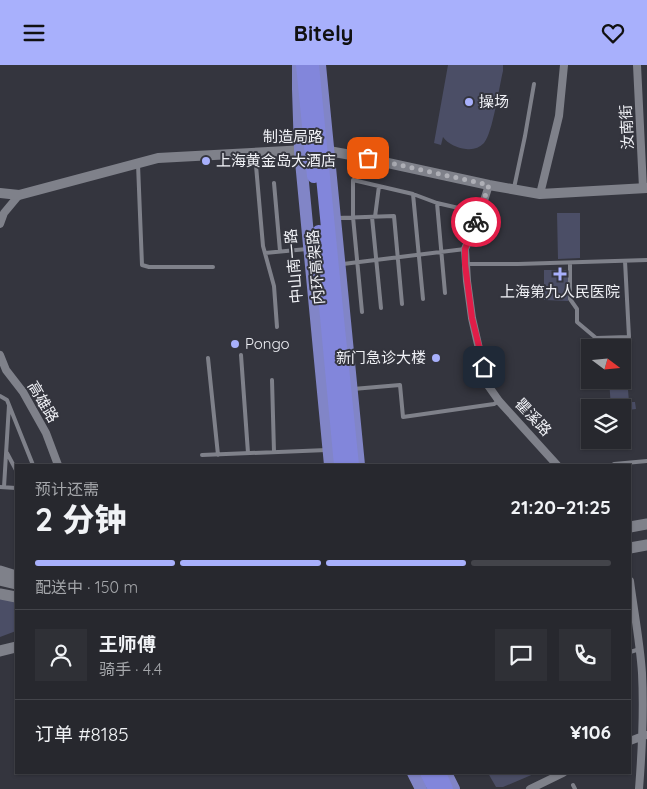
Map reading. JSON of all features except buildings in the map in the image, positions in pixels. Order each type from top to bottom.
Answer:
[{"type":"highway","points":[[297,65],[298,89]]},
{"type":"highway","name":"内环高架路","points":[[302,65],[341,464]]},
{"type":"highway","name":"内环高架路","points":[[312,65],[336,319],[358,460]]},
{"type":"highway","points":[[428,774],[435,789]]},
{"type":"highway","points":[[439,774],[446,789]]},
{"type":"main road","name":"中山南一路","points":[[292,65],[294,83],[298,89],[300,151],[330,464]]},
{"type":"main road","points":[[320,65],[358,460]]},
{"type":"main road","points":[[631,527],[647,524]]},
{"type":"main road","points":[[631,548],[647,545]]},
{"type":"main road","points":[[0,566],[15,568]]},
{"type":"main road","points":[[0,571],[15,576]]},
{"type":"main road","points":[[0,581],[15,584]]},
{"type":"main road","points":[[0,594],[15,597]]},
{"type":"main road","points":[[0,651],[15,647]]},
{"type":"main road","points":[[414,774],[421,789]]},
{"type":"main road","points":[[446,774],[454,789]]},
{"type":"street","points":[[540,194],[559,116],[564,65]]},
{"type":"street","name":"汝南街","points":[[637,65],[645,188]]},
{"type":"street","name":"制造局路","points":[[0,193],[19,195],[158,158],[313,149],[351,155],[540,194],[645,188]]},
{"type":"street","name":"瞿溪路","points":[[489,185],[465,249],[465,264],[472,318],[485,374],[488,384],[499,401],[556,464]]},
{"type":"street","points":[[0,224],[4,213],[19,195]]},
{"type":"street","name":"高雄路","points":[[0,355],[3,370],[23,392],[46,433],[58,464]]},
{"type":"street","points":[[631,588],[640,649],[645,736],[639,789]]},
{"type":"street","points":[[631,741],[645,736]]},
{"type":"street","points":[[530,789],[561,774]]},
{"type":"lane","points":[[514,189],[534,84]]},
{"type":"lane","points":[[254,152],[263,246],[274,286],[277,327]]},
{"type":"lane","points":[[138,164],[142,265],[149,267],[213,267]]},
{"type":"lane","points":[[362,313],[353,217],[353,180],[480,213]]},
{"type":"lane","points":[[274,183],[280,251]]},
{"type":"lane","points":[[380,186],[374,217],[381,308]]},
{"type":"lane","points":[[414,195],[423,299]]},
{"type":"lane","points":[[437,203],[445,293]]},
{"type":"lane","points":[[335,219],[394,216],[402,303]]},
{"type":"lane","points":[[265,253],[309,249]]},
{"type":"lane","points":[[339,264],[465,249]]},
{"type":"lane","points":[[465,264],[647,260]]},
{"type":"lane","points":[[570,263],[570,299],[577,309],[577,322],[596,338],[629,337],[625,261]]},
{"type":"lane","points":[[241,355],[248,453]]},
{"type":"lane","points":[[208,358],[218,455]]},
{"type":"lane","points":[[272,380],[274,452]]},
{"type":"lane","points":[[352,389],[400,385],[403,417],[494,404],[499,401]]},
{"type":"lane","points":[[0,397],[7,400],[33,464]]},
{"type":"lane","points":[[9,405],[2,487],[15,488]]},
{"type":"lane","points":[[202,455],[328,450]]},
{"type":"lane","points":[[6,451],[15,468]]},
{"type":"lane","points":[[614,464],[647,461]]},
{"type":"lane","points":[[631,652],[640,649]]},
{"type":"shaded area","name":"操场","points":[[448,65],[503,65],[490,129],[484,143],[476,148],[456,147],[447,142],[443,137],[441,145],[434,143]]},
{"type":"shaded area","points":[[557,213],[580,213],[580,258],[558,259]]},
{"type":"shaded area","points":[[544,270],[566,270],[568,273],[568,301],[544,300]]},
{"type":"shaded area","points":[[610,389],[628,389],[629,399],[610,399]]},
{"type":"shaded area","points":[[631,402],[635,402],[636,409],[631,410]]},
{"type":"shaded area","points":[[0,597],[15,600],[15,631],[0,637]]},
{"type":"shaded area","points":[[489,774],[534,774],[503,787],[496,787]]},
{"type":"way so far","points":[[368,158],[489,185],[476,222]]},
{"type":"place","name":"操场","points":[[469,102]]},
{"type":"place","name":"上海黄金岛大酒店","points":[[206,161]]},
{"type":"place","name":"上海第九人民医院","points":[[560,274]]},
{"type":"place","name":"Pongo","points":[[235,344]]},
{"type":"place","name":"新门急诊大楼","points":[[436,358]]},
{"type":"route","points":[[476,222],[465,249],[465,264],[472,318],[484,367]]}]
